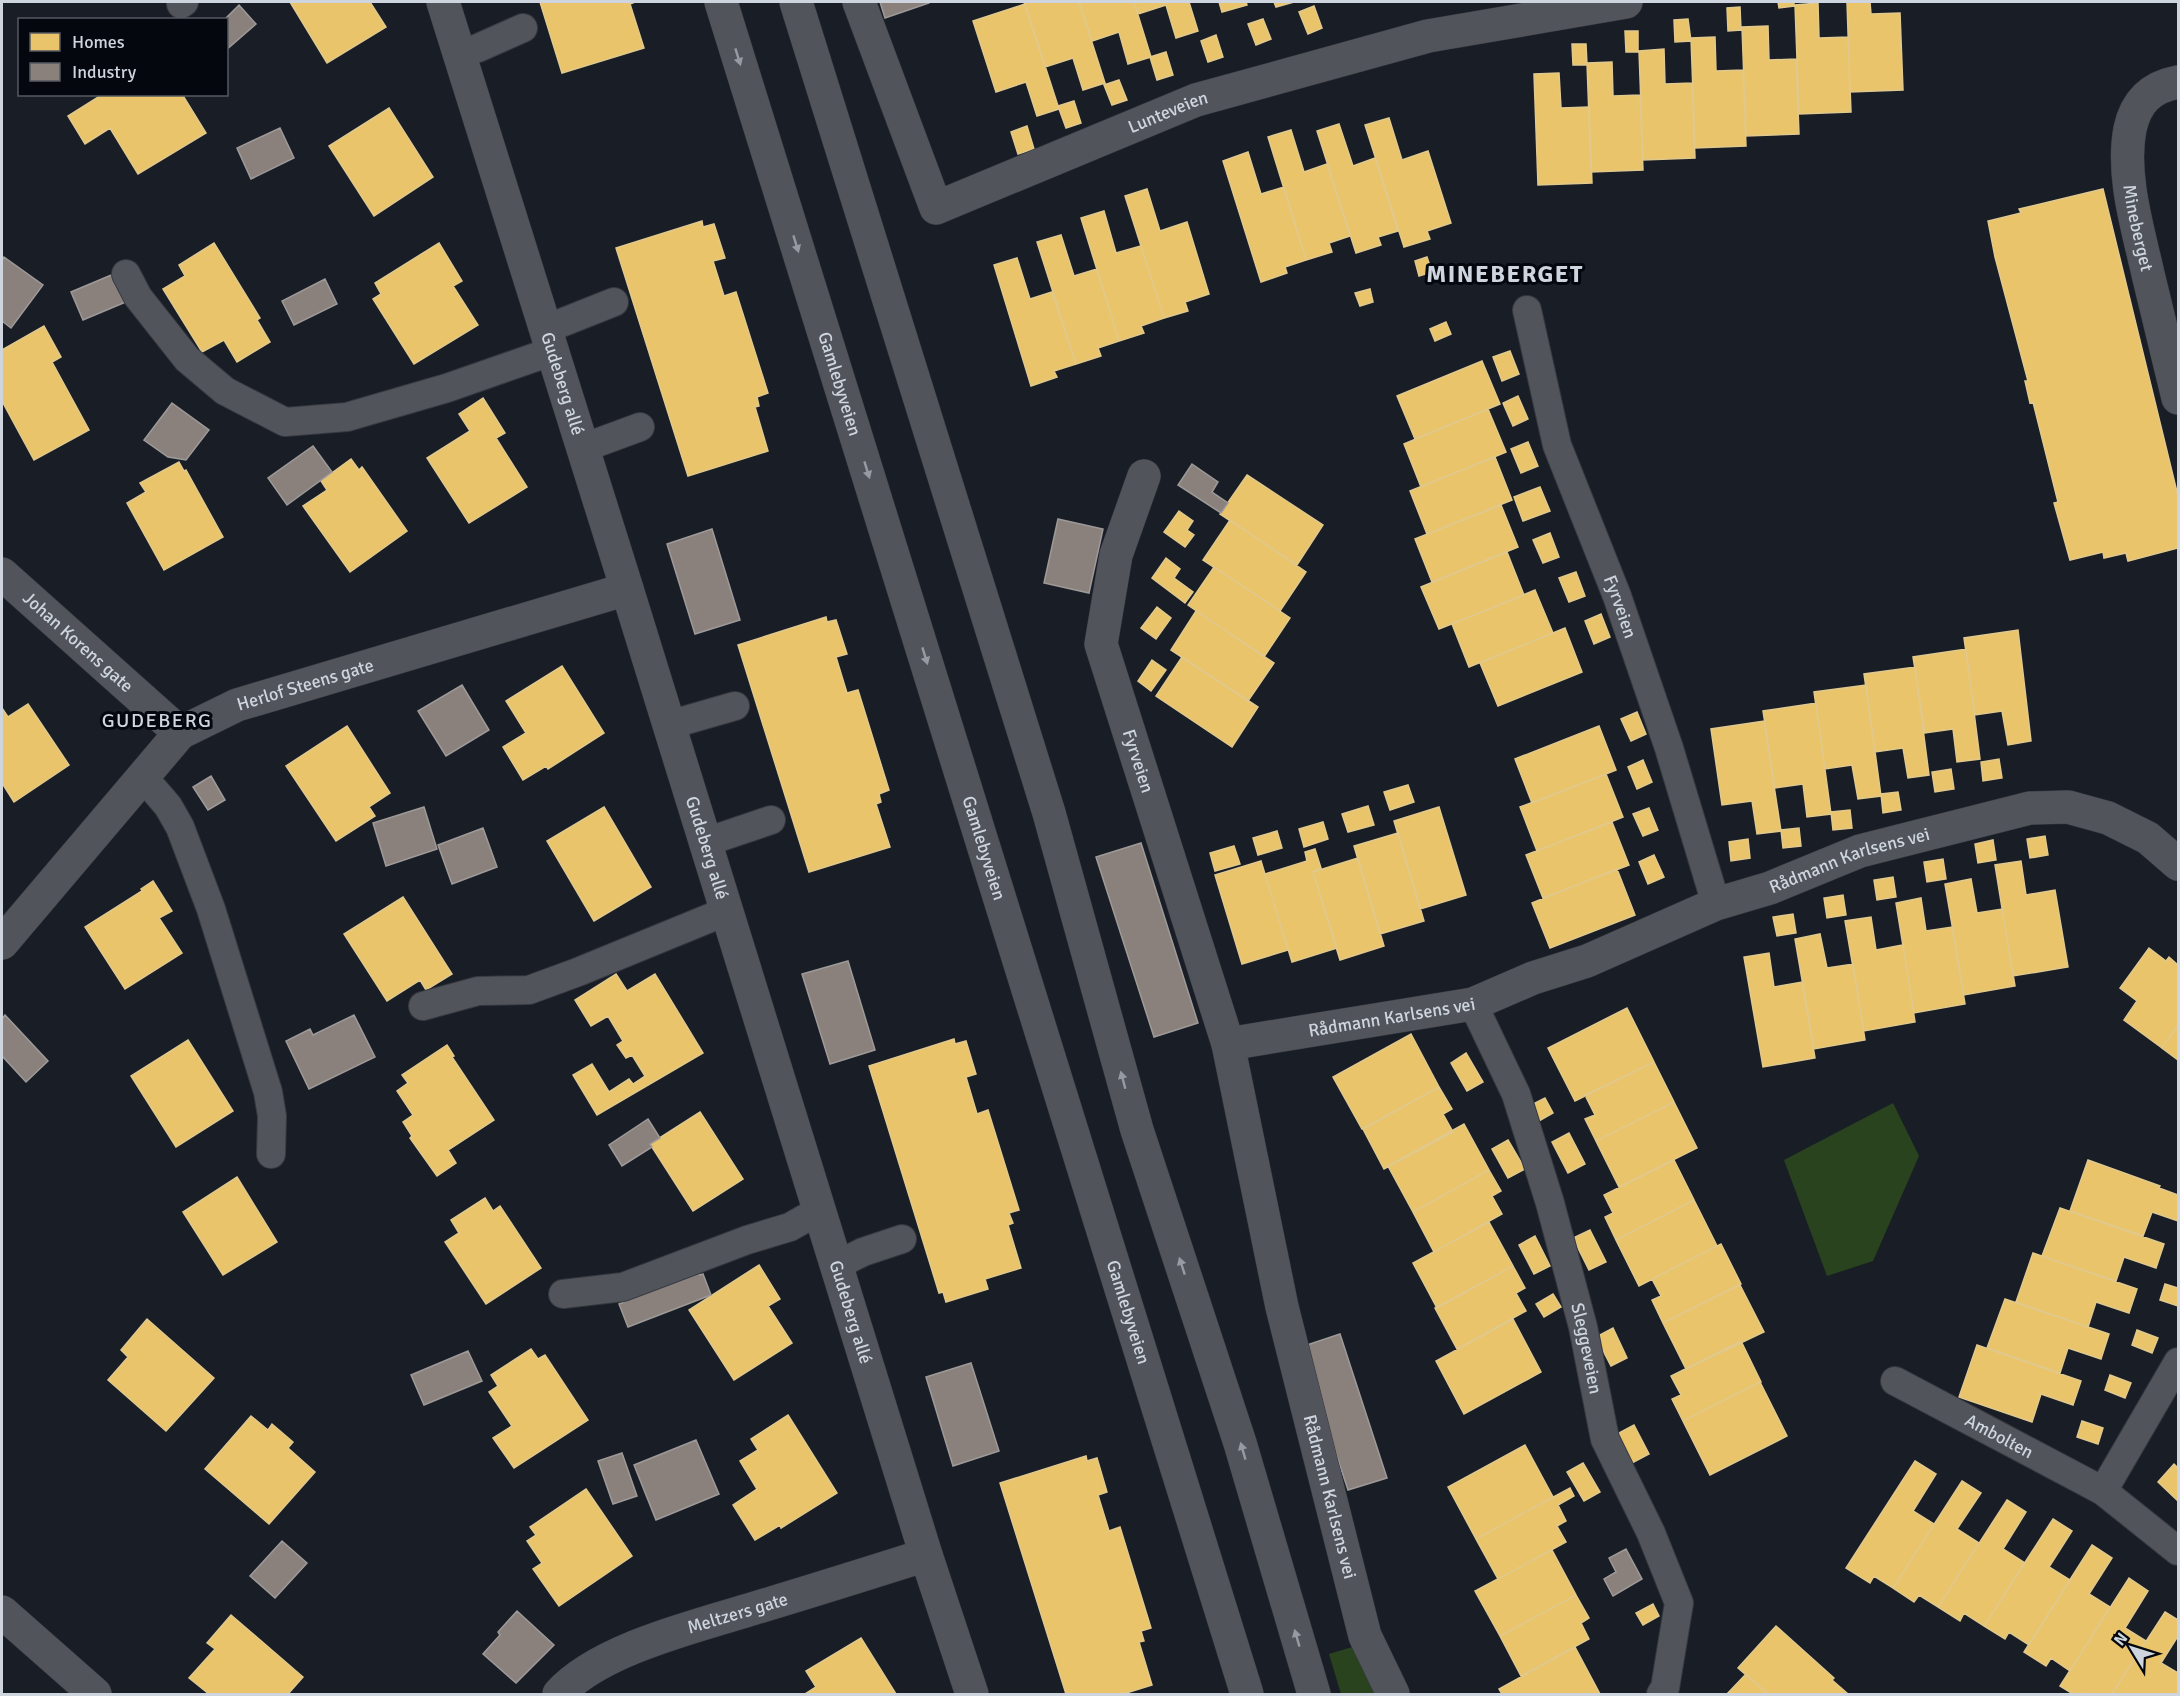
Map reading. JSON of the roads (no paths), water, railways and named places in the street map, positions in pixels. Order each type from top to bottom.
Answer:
[{"type":"street","name":"Gudeberg allé","points":[[443,2],[706,842],[926,1556],[972,1695]]},
{"type":"street","name":"Gamlebyveien","points":[[721,2],[1248,1695]]},
{"type":"street","points":[[796,2],[1046,802],[1137,1130],[1240,1443],[1314,1695]]},
{"type":"street","name":"Lunteveien","points":[[859,2],[936,208],[1196,100],[1428,36],[1626,2]]},
{"type":"street","name":"Mineberget","points":[[2178,82],[2151,91],[2141,102],[2132,124],[2128,153],[2132,206],[2178,398]]},
{"type":"street","name":"Fyrveien","points":[[1144,476],[1116,555],[1101,644],[1228,1044]]},
{"type":"street","name":"Johan Korens gate","points":[[2,574],[180,733]]},
{"type":"street","name":"Herlof Steens gate","points":[[2,943],[180,733],[237,705],[627,589]]},
{"type":"street","name":"Rådmann Karlsens vei","points":[[1393,1695],[1362,1625],[1282,1307],[1228,1044],[1473,1004],[1533,978],[1587,961],[1716,904],[1770,888],[1860,851],[2030,808],[2068,807],[2108,818],[2148,838],[2178,864]]},
{"type":"street","name":"Meltzers gate","points":[[559,1695],[567,1685],[603,1662],[662,1637],[926,1556]]},
{"type":"street","points":[[2,1612],[95,1695]]},
{"type":"lane","points":[[459,54],[523,28]]},
{"type":"lane","points":[[126,274],[138,297],[187,359],[225,391],[285,422],[348,417],[447,388],[549,340],[614,302]]},
{"type":"lane","name":"Fyrveien","points":[[1527,310],[1557,445],[1617,596],[1669,748],[1716,904]]},
{"type":"lane","points":[[583,448],[640,427]]},
{"type":"lane","points":[[669,725],[735,706]]},
{"type":"lane","points":[[143,777],[168,806],[180,827],[211,909],[268,1092],[272,1116],[271,1154]]},
{"type":"lane","points":[[706,842],[771,820]]},
{"type":"lane","points":[[423,1006],[478,991],[529,990],[727,911]]},
{"type":"lane","name":"Sleggeveien","points":[[1473,1004],[1516,1094],[1550,1203],[1583,1327],[1605,1439],[1651,1533],[1678,1603],[1665,1688],[1661,1695]]},
{"type":"lane","points":[[563,1294],[623,1287],[747,1240],[790,1227],[820,1210]]},
{"type":"lane","points":[[837,1265],[863,1252],[902,1239]]},
{"type":"lane","points":[[2103,1491],[2178,1362]]},
{"type":"lane","name":"Ambolten","points":[[1895,1382],[2103,1491],[2178,1551]]},
{"type":"district","name":"MINEBERGET","points":[[1505,274]]},
{"type":"district","name":"GUDEBERG","points":[[157,720]]}]
